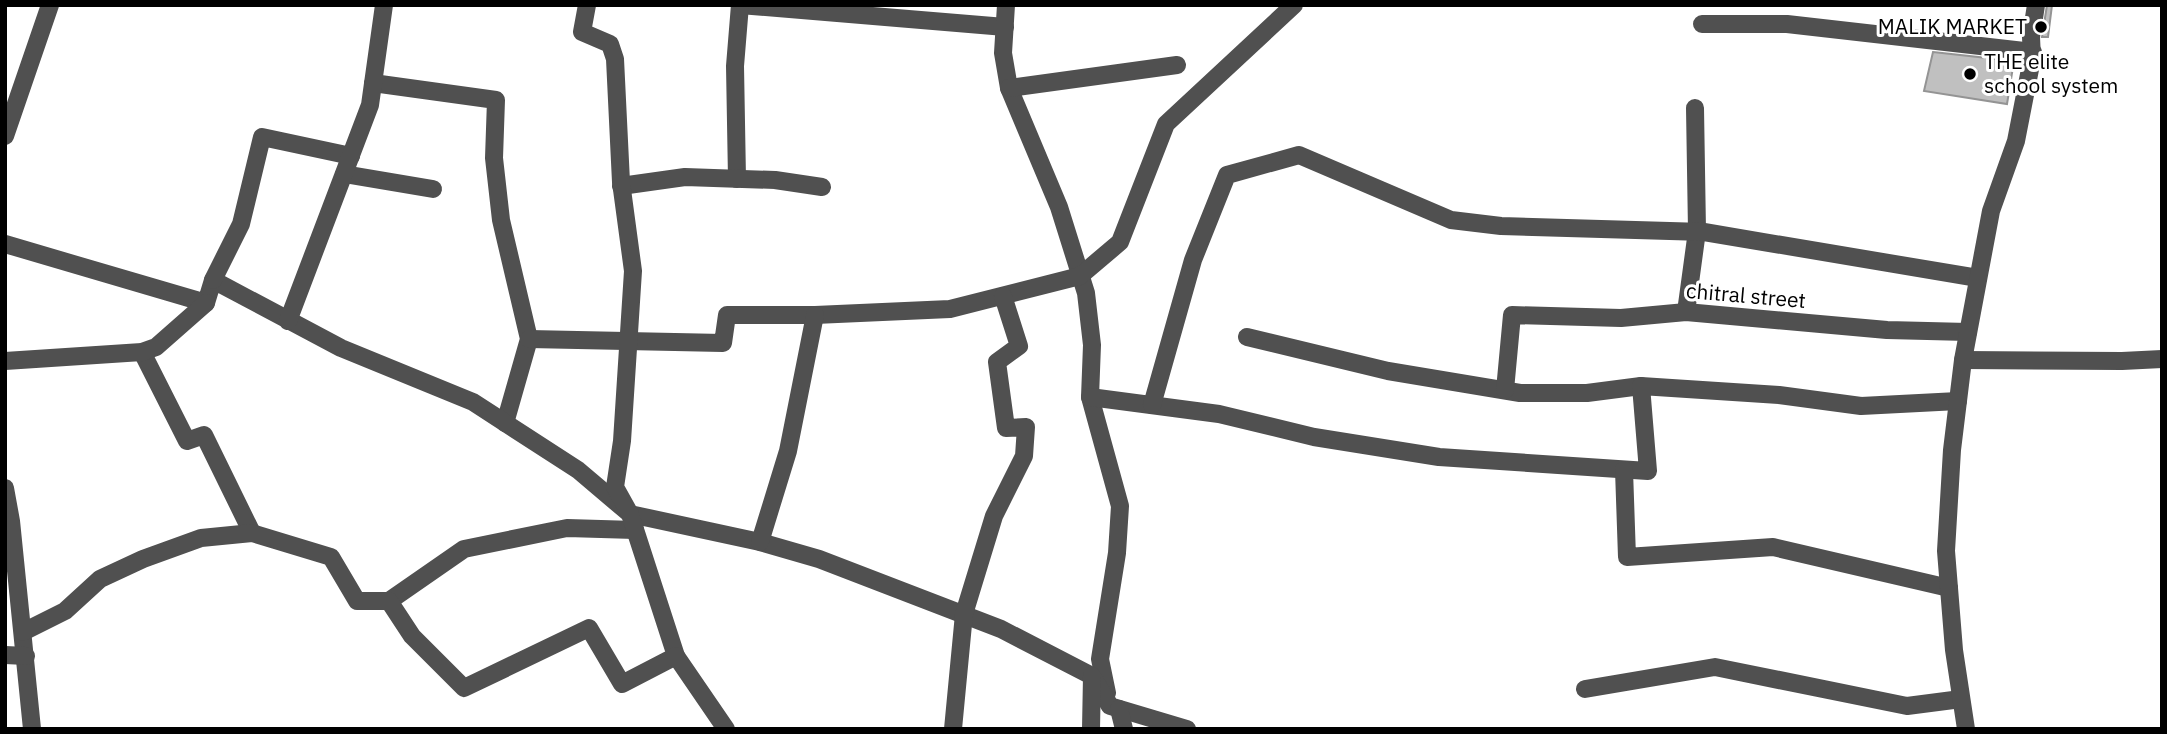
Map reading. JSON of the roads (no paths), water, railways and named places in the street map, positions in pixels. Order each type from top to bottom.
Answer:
[{"type":"street","points":[[5,136],[10,107],[50,5]]},
{"type":"street","points":[[288,321],[370,105],[384,5]]},
{"type":"street","points":[[587,5],[582,32],[610,44],[615,59],[621,186],[633,271],[622,441],[615,486],[632,522],[676,656],[726,729]]},
{"type":"street","points":[[737,179],[735,66],[740,5],[1005,27]]},
{"type":"street","points":[[1006,5],[1003,53],[1009,88],[1059,206],[1086,293],[1092,345],[1090,397],[1120,506],[1117,554],[1100,659],[1114,708]]},
{"type":"street","points":[[528,339],[723,343],[727,315],[816,315],[950,309],[1080,276],[1120,242],[1166,124],[1294,5]]},
{"type":"street","points":[[1966,729],[1954,650],[1946,551],[1952,450],[1963,360],[1978,278],[1991,211],[2016,141],[2033,52],[2031,37],[2036,5]]},
{"type":"street","points":[[1702,24],[1787,24],[2033,52]]},
{"type":"street","points":[[1009,88],[1177,65]]},
{"type":"street","points":[[373,83],[496,100],[494,158],[501,220],[528,339],[505,423]]},
{"type":"street","points":[[1686,312],[1697,231],[1695,107]]},
{"type":"street","points":[[5,361],[142,352],[156,348],[206,303],[213,280],[241,225],[262,137],[351,156]]},
{"type":"street","points":[[1152,405],[1193,260],[1227,175],[1299,155],[1451,220],[1502,226],[1697,231],[1978,278]]},
{"type":"street","points":[[344,174],[433,189]]},
{"type":"street","points":[[621,186],[685,177],[775,180],[822,187]]},
{"type":"street","points":[[5,244],[206,303]]},
{"type":"street","points":[[213,280],[341,348],[473,402],[578,470],[632,522]]},
{"type":"street","points":[[953,729],[964,614],[994,516],[1024,456],[1026,428],[1006,428],[997,362],[1019,346],[1003,296]]},
{"type":"street","name":"chitral street","points":[[1505,390],[1512,315],[1621,318],[1686,312],[1887,330],[1968,332]]},
{"type":"street","points":[[760,542],[788,451],[816,315]]},
{"type":"street","points":[[1247,337],[1388,371],[1520,393],[1587,393],[1641,386],[1779,395],[1861,406],[1958,401]]},
{"type":"street","points":[[142,352],[187,441],[204,435],[252,533]]},
{"type":"street","points":[[1963,360],[2162,359]]},
{"type":"street","points":[[1090,397],[1219,414],[1314,437],[1439,457],[1648,471],[1641,386]]},
{"type":"street","points":[[1624,470],[1627,557],[1773,547],[1949,588]]},
{"type":"street","points":[[5,488],[11,521],[32,729]]},
{"type":"street","points":[[23,632],[65,611],[100,579],[201,538],[252,533],[331,557],[357,600],[389,600],[464,549],[568,528],[632,522],[760,542],[819,559],[1001,629],[1092,676],[1114,708],[1124,729]]},
{"type":"street","points":[[389,600],[412,636],[464,688],[589,628],[622,684],[676,656]]},
{"type":"street","points":[[5,655],[26,656]]},
{"type":"street","points":[[1585,690],[1715,667],[1907,706],[1961,699]]},
{"type":"street","points":[[1091,729],[1092,676]]},
{"type":"street","points":[[1114,708],[1188,729]]},
{"type":"place","name":"MALIK MARKET","points":[[2041,27]]},
{"type":"place","name":"THE elite school system","points":[[1970,74]]}]
